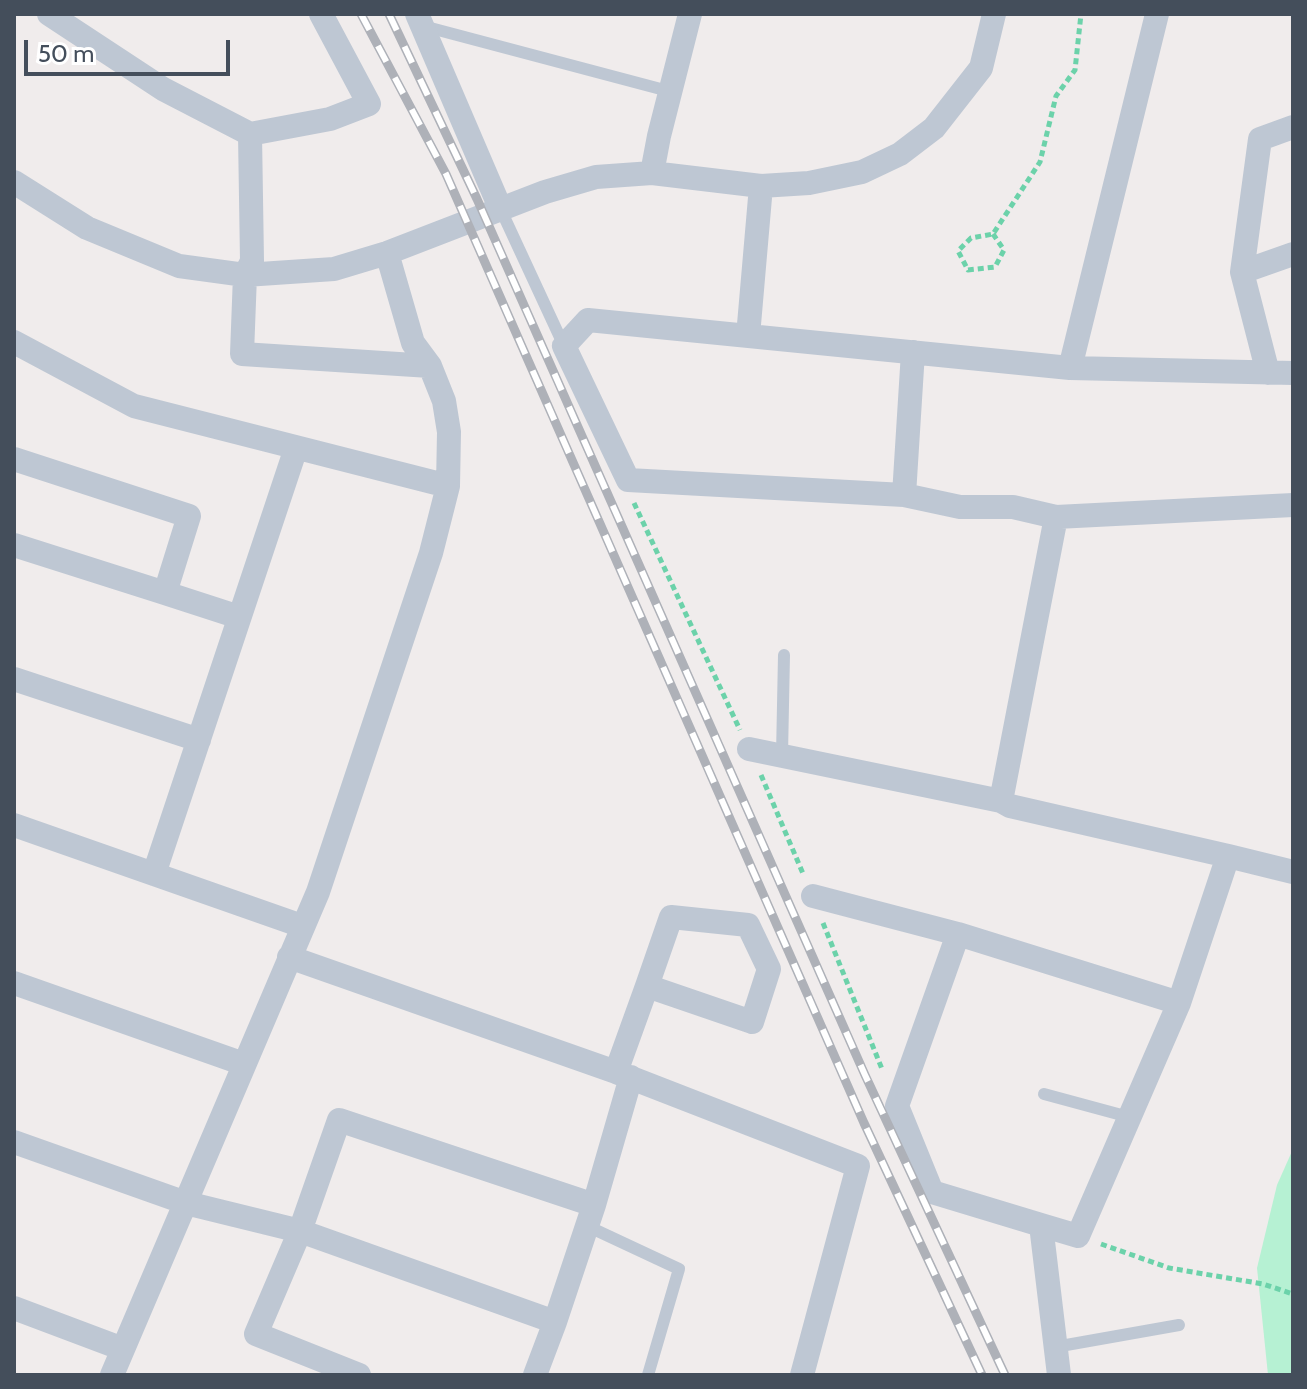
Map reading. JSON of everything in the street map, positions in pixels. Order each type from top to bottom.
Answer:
[{"type":"street","points":[[49,14],[163,89],[250,134],[330,119],[369,104],[321,14]]},
{"type":"street","points":[[652,173],[690,14]]},
{"type":"street","points":[[14,182],[87,228],[179,266],[245,275],[334,269],[387,253],[545,192],[596,177],[652,173],[761,186],[809,183],[862,172],[900,154],[934,128],[981,68],[994,14]]},
{"type":"street","points":[[1070,368],[1157,14]]},
{"type":"street","points":[[420,20],[501,210]]},
{"type":"street","points":[[1268,373],[1242,272],[1260,139],[1293,127]]},
{"type":"street","points":[[250,134],[252,261],[245,275],[242,354],[430,366]]},
{"type":"street","points":[[748,336],[761,186]]},
{"type":"street","points":[[112,1375],[318,892],[416,598],[448,486],[449,432],[446,411],[430,366],[413,343],[387,253]]},
{"type":"street","points":[[1242,272],[1293,254]]},
{"type":"street","points":[[1293,373],[1070,368],[588,320],[564,346],[628,480],[904,495],[960,507],[1013,507],[1056,517],[1293,505]]},
{"type":"street","points":[[14,342],[134,406],[448,486]]},
{"type":"street","points":[[904,495],[913,352]]},
{"type":"street","points":[[154,874],[296,448]]},
{"type":"street","points":[[14,459],[189,516],[165,593]]},
{"type":"street","points":[[1001,801],[1056,517]]},
{"type":"street","points":[[14,545],[239,617]]},
{"type":"street","points":[[14,679],[199,740]]},
{"type":"street","points":[[749,749],[1001,801],[1010,806],[1293,872]]},
{"type":"street","points":[[14,825],[302,926]]},
{"type":"street","points":[[958,934],[897,1106],[932,1192],[1078,1236],[1179,1003],[1228,856]]},
{"type":"street","points":[[813,896],[958,934],[1179,1003]]},
{"type":"street","points":[[535,1375],[591,1215],[647,986],[671,917],[748,925],[769,969],[752,1022],[647,986]]},
{"type":"street","points":[[289,957],[624,1074],[858,1166],[802,1375]]},
{"type":"street","points":[[14,983],[244,1064]]},
{"type":"street","points":[[359,1375],[256,1334],[300,1231],[339,1120],[591,1215]]},
{"type":"street","points":[[14,1142],[186,1203],[300,1231],[555,1322]]},
{"type":"street","points":[[1041,1225],[1059,1375]]},
{"type":"street","points":[[14,1308],[123,1349]]},
{"type":"lane","points":[[420,20],[672,92]]},
{"type":"lane","points":[[501,210],[564,346]]},
{"type":"lane","points":[[782,755],[784,655]]},
{"type":"lane","points":[[1044,1094],[1129,1117]]},
{"type":"lane","points":[[591,1215],[679,1269],[648,1375]]},
{"type":"lane","points":[[1055,1347],[1179,1325]]},
{"type":"path","points":[[993,234],[1004,250],[995,267],[968,270],[958,251],[971,238],[993,234],[1040,162],[1056,96],[1075,70],[1081,14]]},
{"type":"path","points":[[628,480],[629,493],[749,749],[813,896],[897,1106]]},
{"type":"path","points":[[1078,1236],[1169,1268],[1263,1284],[1293,1294]]},
{"type":"green space","points":[[1293,1149],[1293,1375],[1268,1375],[1257,1268],[1277,1185]]},
{"type":"railway","points":[[361,14],[446,174],[864,1123],[982,1375]]},
{"type":"railway","points":[[389,14],[477,199],[865,1075],[1005,1375]]}]
